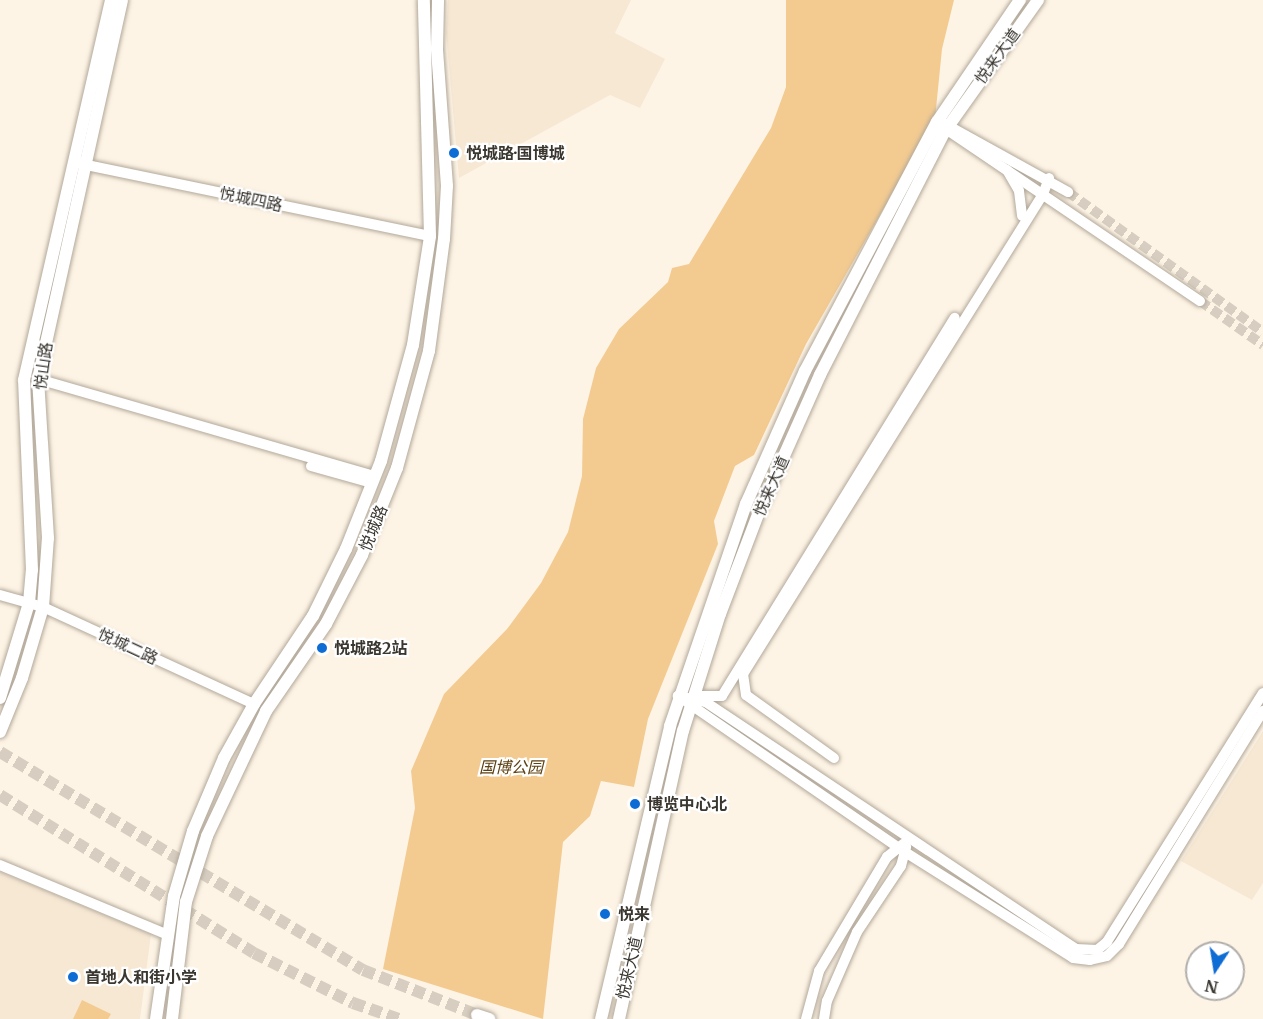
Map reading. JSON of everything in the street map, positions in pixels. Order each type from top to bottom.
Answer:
[{"type":"main road","name":"悦山路","points":[[0,732],[22,678],[43,607],[48,538],[37,383],[77,163],[111,0]]},
{"type":"main road","name":"悦山路","points":[[0,698],[29,603],[32,537],[24,380],[77,163],[122,0]]},
{"type":"main road","name":"悦城路","points":[[156,1019],[174,896],[193,831],[224,758],[254,704],[313,616],[374,480],[413,345],[430,236],[424,0]]},
{"type":"main road","name":"悦城路","points":[[172,1019],[186,902],[207,836],[266,711],[326,624],[362,555],[397,468],[429,351],[444,239],[447,186],[437,49],[438,0]]},
{"type":"main road","name":"悦来大道","points":[[601,1019],[678,696],[746,504],[805,371],[944,126],[1020,0]]},
{"type":"main road","name":"悦来大道","points":[[619,1019],[692,701],[764,502],[820,375],[944,126],[1038,0]]},
{"type":"street","points":[[944,126],[1200,301]]},
{"type":"street","points":[[944,126],[1048,178],[1068,192]]},
{"type":"street","name":"悦城四路","points":[[77,163],[430,236]]},
{"type":"street","points":[[1005,167],[1019,192],[1022,216]]},
{"type":"street","points":[[834,758],[746,695],[743,674],[1048,178]]},
{"type":"street","points":[[692,701],[722,696],[903,399],[1022,216],[1041,192]]},
{"type":"street","points":[[37,383],[374,480]]},
{"type":"street","name":"悦城二路","points":[[0,595],[43,607],[254,704]]},
{"type":"street","points":[[678,696],[692,701],[909,839],[1076,950],[1097,950],[1107,942],[1263,693]]},
{"type":"street","points":[[692,701],[902,849],[1073,958],[1090,960],[1107,956],[1119,944],[1263,711]]},
{"type":"street","points":[[806,1019],[819,971],[887,857],[902,849],[909,839]]},
{"type":"street","points":[[824,1019],[827,1001],[857,932],[901,866],[902,849]]},
{"type":"street","points":[[0,865],[168,935]]},
{"type":"shaded area","points":[[448,0],[631,0],[615,33],[665,59],[640,108],[610,95],[459,178],[446,33]]},
{"type":"shaded area","points":[[1263,731],[1263,883],[1252,900],[1181,861]]},
{"type":"shaded area","name":"首地人和街小学","points":[[0,872],[151,934],[140,1019],[0,1019]]},
{"type":"green space","name":"国博公园","points":[[786,0],[954,0],[942,49],[935,119],[806,344],[754,455],[735,466],[714,521],[718,544],[648,719],[634,787],[601,781],[590,816],[563,842],[543,1019],[383,969],[415,808],[411,771],[444,694],[507,629],[541,583],[568,532],[582,476],[583,419],[596,368],[619,329],[668,282],[672,268],[689,264],[771,128],[786,87]]},
{"type":"green space","points":[[82,1000],[111,1014],[108,1019],[73,1019]]},
{"type":"tunnel","points":[[1068,192],[1263,332]]},
{"type":"tunnel","points":[[1200,301],[1263,345]]},
{"type":"tunnel","points":[[0,752],[363,970],[477,1015]]},
{"type":"tunnel","points":[[0,795],[254,953],[353,1003],[399,1019]]},
{"type":"place","name":"悦城路·国博城","points":[[454,153]]},
{"type":"place","name":"悦城路2站","points":[[322,648]]},
{"type":"place","name":"博览中心北","points":[[635,804]]},
{"type":"place","name":"悦来","points":[[605,914]]},
{"type":"place","name":"首地人和街小学","points":[[73,977]]}]
